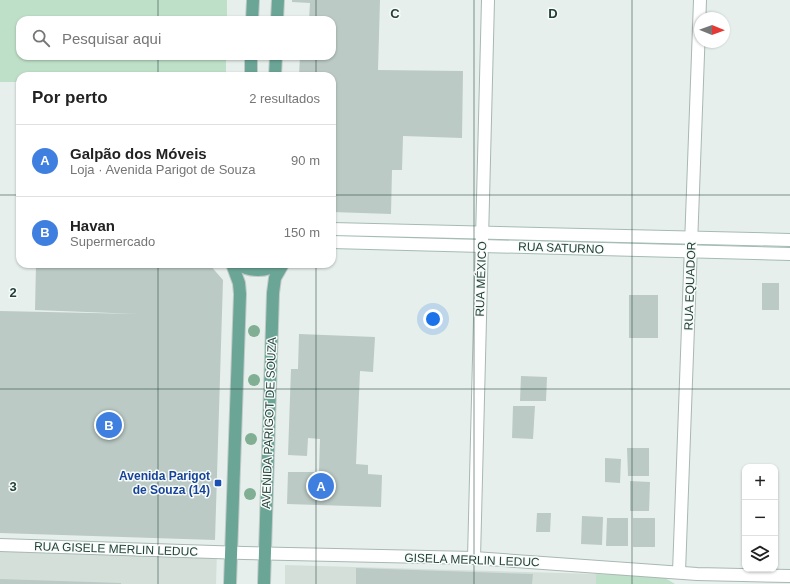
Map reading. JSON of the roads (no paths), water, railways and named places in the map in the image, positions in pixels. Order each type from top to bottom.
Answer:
[{"type":"main road","points":[[252,16],[253,0]]},
{"type":"main road","points":[[277,16],[278,0]]},
{"type":"main road","points":[[251,60],[251,72]]},
{"type":"main road","points":[[275,72],[276,60]]},
{"type":"main road","points":[[230,584],[240,294],[239,283],[233,268]]},
{"type":"main road","points":[[249,268],[263,270],[273,268]]},
{"type":"main road","name":"AVENIDA PARIGOT DE SOUZA","points":[[264,584],[273,293],[275,278],[281,268]]},
{"type":"street","name":"RUA MÉXICO","points":[[474,558],[488,0]]},
{"type":"street","name":"RUA EQUADOR","points":[[679,572],[692,251],[700,0]]},
{"type":"street","name":"RUA SATURNO","points":[[336,229],[790,240]]},
{"type":"street","name":"RUA SATURNO","points":[[336,242],[790,254]]},
{"type":"street","name":"RUA GISELE MERLIN LEDUC","points":[[0,545],[265,554]]},
{"type":"street","name":"GISELA MERLIN LEDUC","points":[[265,554],[474,558],[679,572],[790,576]]},
{"type":"place","name":"Havan","points":[[109,425]]},
{"type":"place","name":"Avenida Parigot de Souza (14)","points":[[218,483]]},
{"type":"place","name":"Galpão dos Móveis","points":[[321,486]]}]
